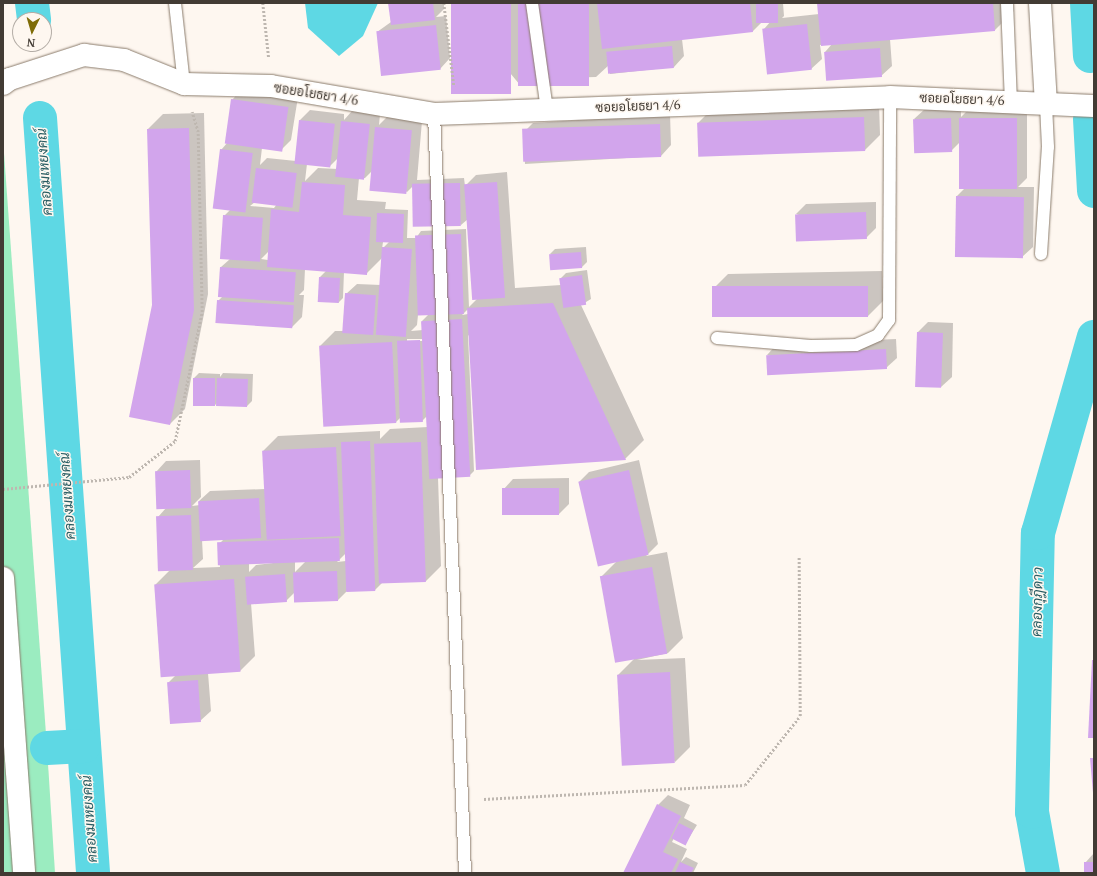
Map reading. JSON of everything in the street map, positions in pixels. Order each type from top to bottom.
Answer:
[{"type":"street","points":[[1040,3],[1046,104]]},
{"type":"street","points":[[3,84],[10,79],[84,55],[124,60],[184,84]]},
{"type":"street","name":"ซอยอโยธยา 4/6","points":[[184,84],[271,86],[434,114],[890,97],[1011,101],[1094,106]]},
{"type":"street","points":[[3,578],[24,873]]},
{"type":"lane","points":[[174,3],[184,84]]},
{"type":"lane","points":[[532,3],[547,110]]},
{"type":"lane","points":[[1007,3],[1011,101]]},
{"type":"lane","points":[[717,338],[811,346],[856,345],[878,335],[889,320],[890,97]]},
{"type":"lane","points":[[1041,254],[1048,147],[1046,104]]},
{"type":"lane","points":[[434,114],[465,873]]},
{"type":"path","points":[[263,3],[271,86]]},
{"type":"path","points":[[444,3],[458,113]]},
{"type":"path","points":[[3,489],[129,477],[175,441],[202,312],[198,132],[184,84]]},
{"type":"path","points":[[462,800],[744,785],[800,716],[799,557]]},
{"type":"green space","points":[[3,139],[47,748],[55,873],[3,873]]},
{"type":"water","points":[[305,3],[378,3],[363,36],[339,56],[308,28]]},
{"type":"building","points":[[388,3],[433,3],[435,20],[391,25]]},
{"type":"building","points":[[451,3],[511,3],[511,94],[451,94]]},
{"type":"building","points":[[518,3],[589,3],[589,86],[518,86]]},
{"type":"building","points":[[597,3],[750,3],[753,32],[602,49]]},
{"type":"building","points":[[756,3],[778,3],[778,23],[756,23]]},
{"type":"building","points":[[817,3],[993,3],[995,31],[821,46]]},
{"type":"building","points":[[807,24],[812,70],[767,74],[762,29]]},
{"type":"building","points":[[436,25],[441,70],[381,76],[376,31]]},
{"type":"building","points":[[672,46],[674,68],[608,74],[606,52]]},
{"type":"building","points":[[880,48],[882,77],[826,81],[824,52]]},
{"type":"building","points":[[231,99],[288,107],[282,152],[225,144]]},
{"type":"building","points":[[864,117],[865,151],[698,157],[697,123]]},
{"type":"building","points":[[951,118],[952,152],[914,153],[913,119]]},
{"type":"building","points":[[959,118],[1017,118],[1017,189],[959,189]]},
{"type":"building","points":[[299,120],[335,124],[330,168],[294,164]]},
{"type":"building","points":[[341,121],[370,124],[364,180],[335,177]]},
{"type":"building","points":[[660,124],[661,157],[523,162],[522,129]]},
{"type":"building","points":[[375,127],[412,130],[406,194],[369,191]]},
{"type":"building","points":[[189,128],[194,310],[170,425],[129,417],[152,305],[147,129]]},
{"type":"building","points":[[220,149],[253,153],[245,213],[213,209]]},
{"type":"building","points":[[256,168],[297,173],[292,208],[252,203]]},
{"type":"building","points":[[302,182],[345,185],[343,215],[371,217],[367,275],[267,267],[271,209],[299,212]]},
{"type":"building","points":[[497,182],[505,298],[472,300],[464,184]]},
{"type":"building","points":[[460,183],[461,226],[413,227],[412,184]]},
{"type":"building","points":[[956,196],[1024,197],[1023,258],[955,257]]},
{"type":"building","points":[[866,212],[867,239],[796,241],[795,214]]},
{"type":"building","points":[[377,213],[404,214],[403,243],[376,242]]},
{"type":"building","points":[[223,215],[263,218],[260,262],[220,259]]},
{"type":"building","points":[[461,234],[464,314],[418,316],[415,236]]},
{"type":"building","points":[[382,247],[412,249],[406,337],[376,335]]},
{"type":"building","points":[[581,252],[582,268],[550,270],[549,254]]},
{"type":"building","points":[[220,267],[296,272],[294,302],[218,297]]},
{"type":"building","points":[[582,275],[586,305],[563,308],[559,278]]},
{"type":"building","points":[[319,277],[340,278],[339,303],[318,302]]},
{"type":"building","points":[[712,286],[868,286],[868,317],[712,317]]},
{"type":"building","points":[[345,293],[376,295],[373,335],[342,333]]},
{"type":"building","points":[[217,300],[294,305],[292,328],[215,323]]},
{"type":"building","points":[[553,303],[626,460],[476,470],[467,308]]},
{"type":"building","points":[[462,319],[470,477],[429,479],[421,321]]},
{"type":"building","points":[[917,332],[943,333],[941,388],[915,387]]},
{"type":"building","points":[[420,340],[423,422],[400,423],[397,341]]},
{"type":"building","points":[[392,342],[396,423],[323,427],[319,346]]},
{"type":"building","points":[[886,349],[887,369],[767,375],[766,355]]},
{"type":"building","points":[[193,378],[215,378],[215,406],[193,406]]},
{"type":"building","points":[[217,378],[248,379],[247,407],[216,406]]},
{"type":"building","points":[[370,441],[375,591],[346,592],[341,442]]},
{"type":"building","points":[[421,442],[426,582],[379,584],[374,444]]},
{"type":"building","points":[[336,447],[341,536],[267,540],[262,451]]},
{"type":"building","points":[[190,470],[191,508],[156,509],[155,471]]},
{"type":"building","points":[[629,470],[649,555],[598,566],[578,482]]},
{"type":"building","points":[[502,488],[559,488],[559,515],[502,515]]},
{"type":"building","points":[[259,498],[261,538],[200,541],[198,501]]},
{"type":"building","points":[[191,515],[193,570],[158,571],[156,516]]},
{"type":"building","points":[[339,538],[340,561],[218,565],[217,542]]},
{"type":"building","points":[[652,567],[667,654],[615,663],[600,576]]},
{"type":"building","points":[[337,571],[338,601],[294,603],[293,573]]},
{"type":"building","points":[[285,574],[287,602],[247,605],[245,577]]},
{"type":"building","points":[[234,579],[240,672],[161,677],[154,585]]},
{"type":"building","points":[[1092,660],[1094,660],[1094,738],[1088,738]]},
{"type":"building","points":[[670,672],[675,763],[622,766],[617,675]]},
{"type":"building","points":[[198,680],[201,722],[170,724],[167,682]]},
{"type":"building","points":[[1090,758],[1094,758],[1094,793],[1093,793]]},
{"type":"building","points":[[657,804],[681,816],[663,852],[678,859],[671,873],[623,873]]},
{"type":"building","points":[[679,823],[693,830],[686,845],[671,838]]},
{"type":"building","points":[[680,862],[694,868],[691,873],[675,873]]},
{"type":"building","points":[[1084,862],[1094,862],[1094,873],[1084,873]]},
{"type":"waterway","name":"คลองมเหยงคณ์","points":[[32,3],[33,12]]},
{"type":"waterway","name":"คลองกุฎีดาว","points":[[1087,3],[1090,56]]},
{"type":"waterway","name":"คลองมเหยงคณ์","points":[[40,118],[93,873]]},
{"type":"waterway","name":"คลองกุฎีดาว","points":[[1090,119],[1094,191]]},
{"type":"waterway","name":"คลองกุฎีดาว","points":[[1043,873],[1032,812],[1038,533],[1094,337]]},
{"type":"waterway","points":[[47,748],[84,746]]}]
